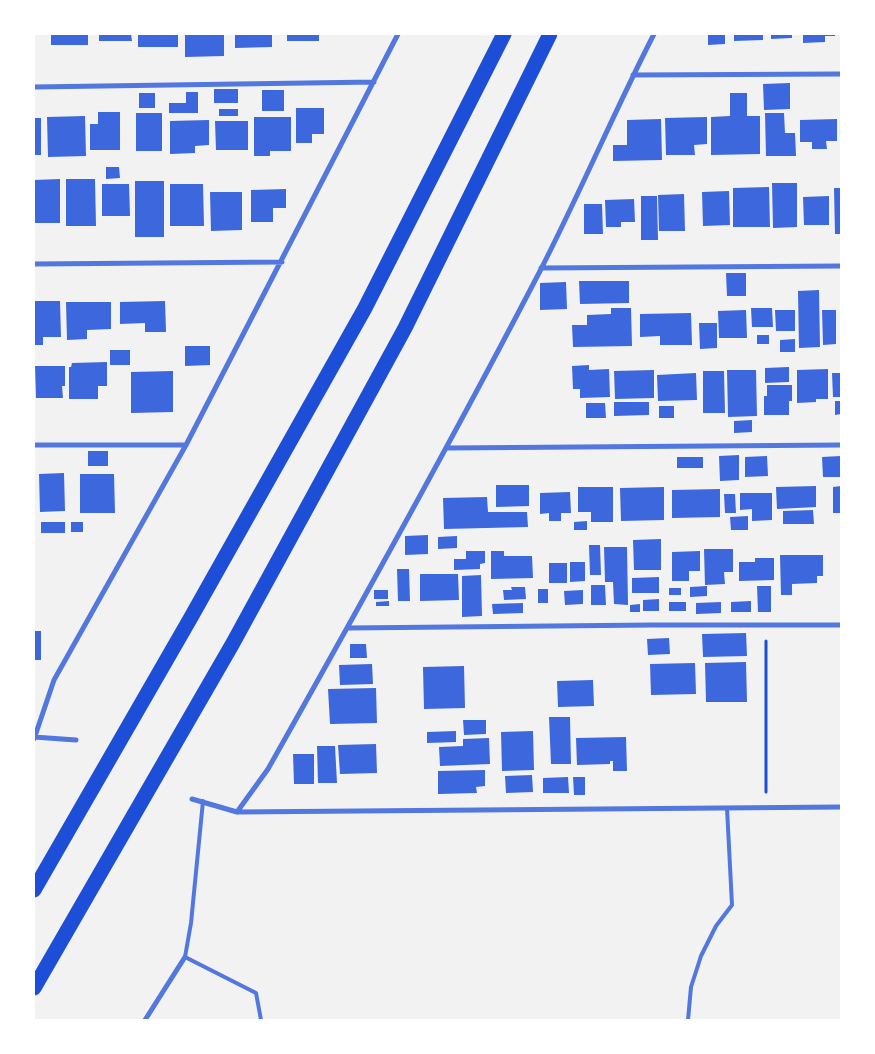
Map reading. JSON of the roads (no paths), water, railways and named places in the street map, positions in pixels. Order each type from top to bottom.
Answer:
[{"type":"highway","points":[[34,890],[190,620],[365,308],[504,34]]},
{"type":"highway","points":[[34,988],[233,643],[405,328],[550,34]]},
{"type":"street","points":[[76,740],[34,738],[54,680],[186,445],[398,34]]},
{"type":"street","points":[[238,812],[268,769],[447,448],[542,268],[654,34]]},
{"type":"street","points":[[633,75],[841,74]]},
{"type":"street","points":[[34,87],[374,82]]},
{"type":"street","points":[[34,264],[282,262]]},
{"type":"street","points":[[542,268],[841,266]]},
{"type":"street","points":[[34,445],[186,445]]},
{"type":"street","points":[[447,448],[841,445]]},
{"type":"street","points":[[348,628],[841,625]]},
{"type":"street","points":[[192,798],[238,812],[841,807]]},
{"type":"street","points":[[144,1020],[185,957]]},
{"type":"lane","points":[[203,801],[191,923],[185,957],[256,993],[261,1020]]},
{"type":"lane","points":[[688,1020],[691,987],[701,956],[716,926],[732,905],[727,808]]}]
